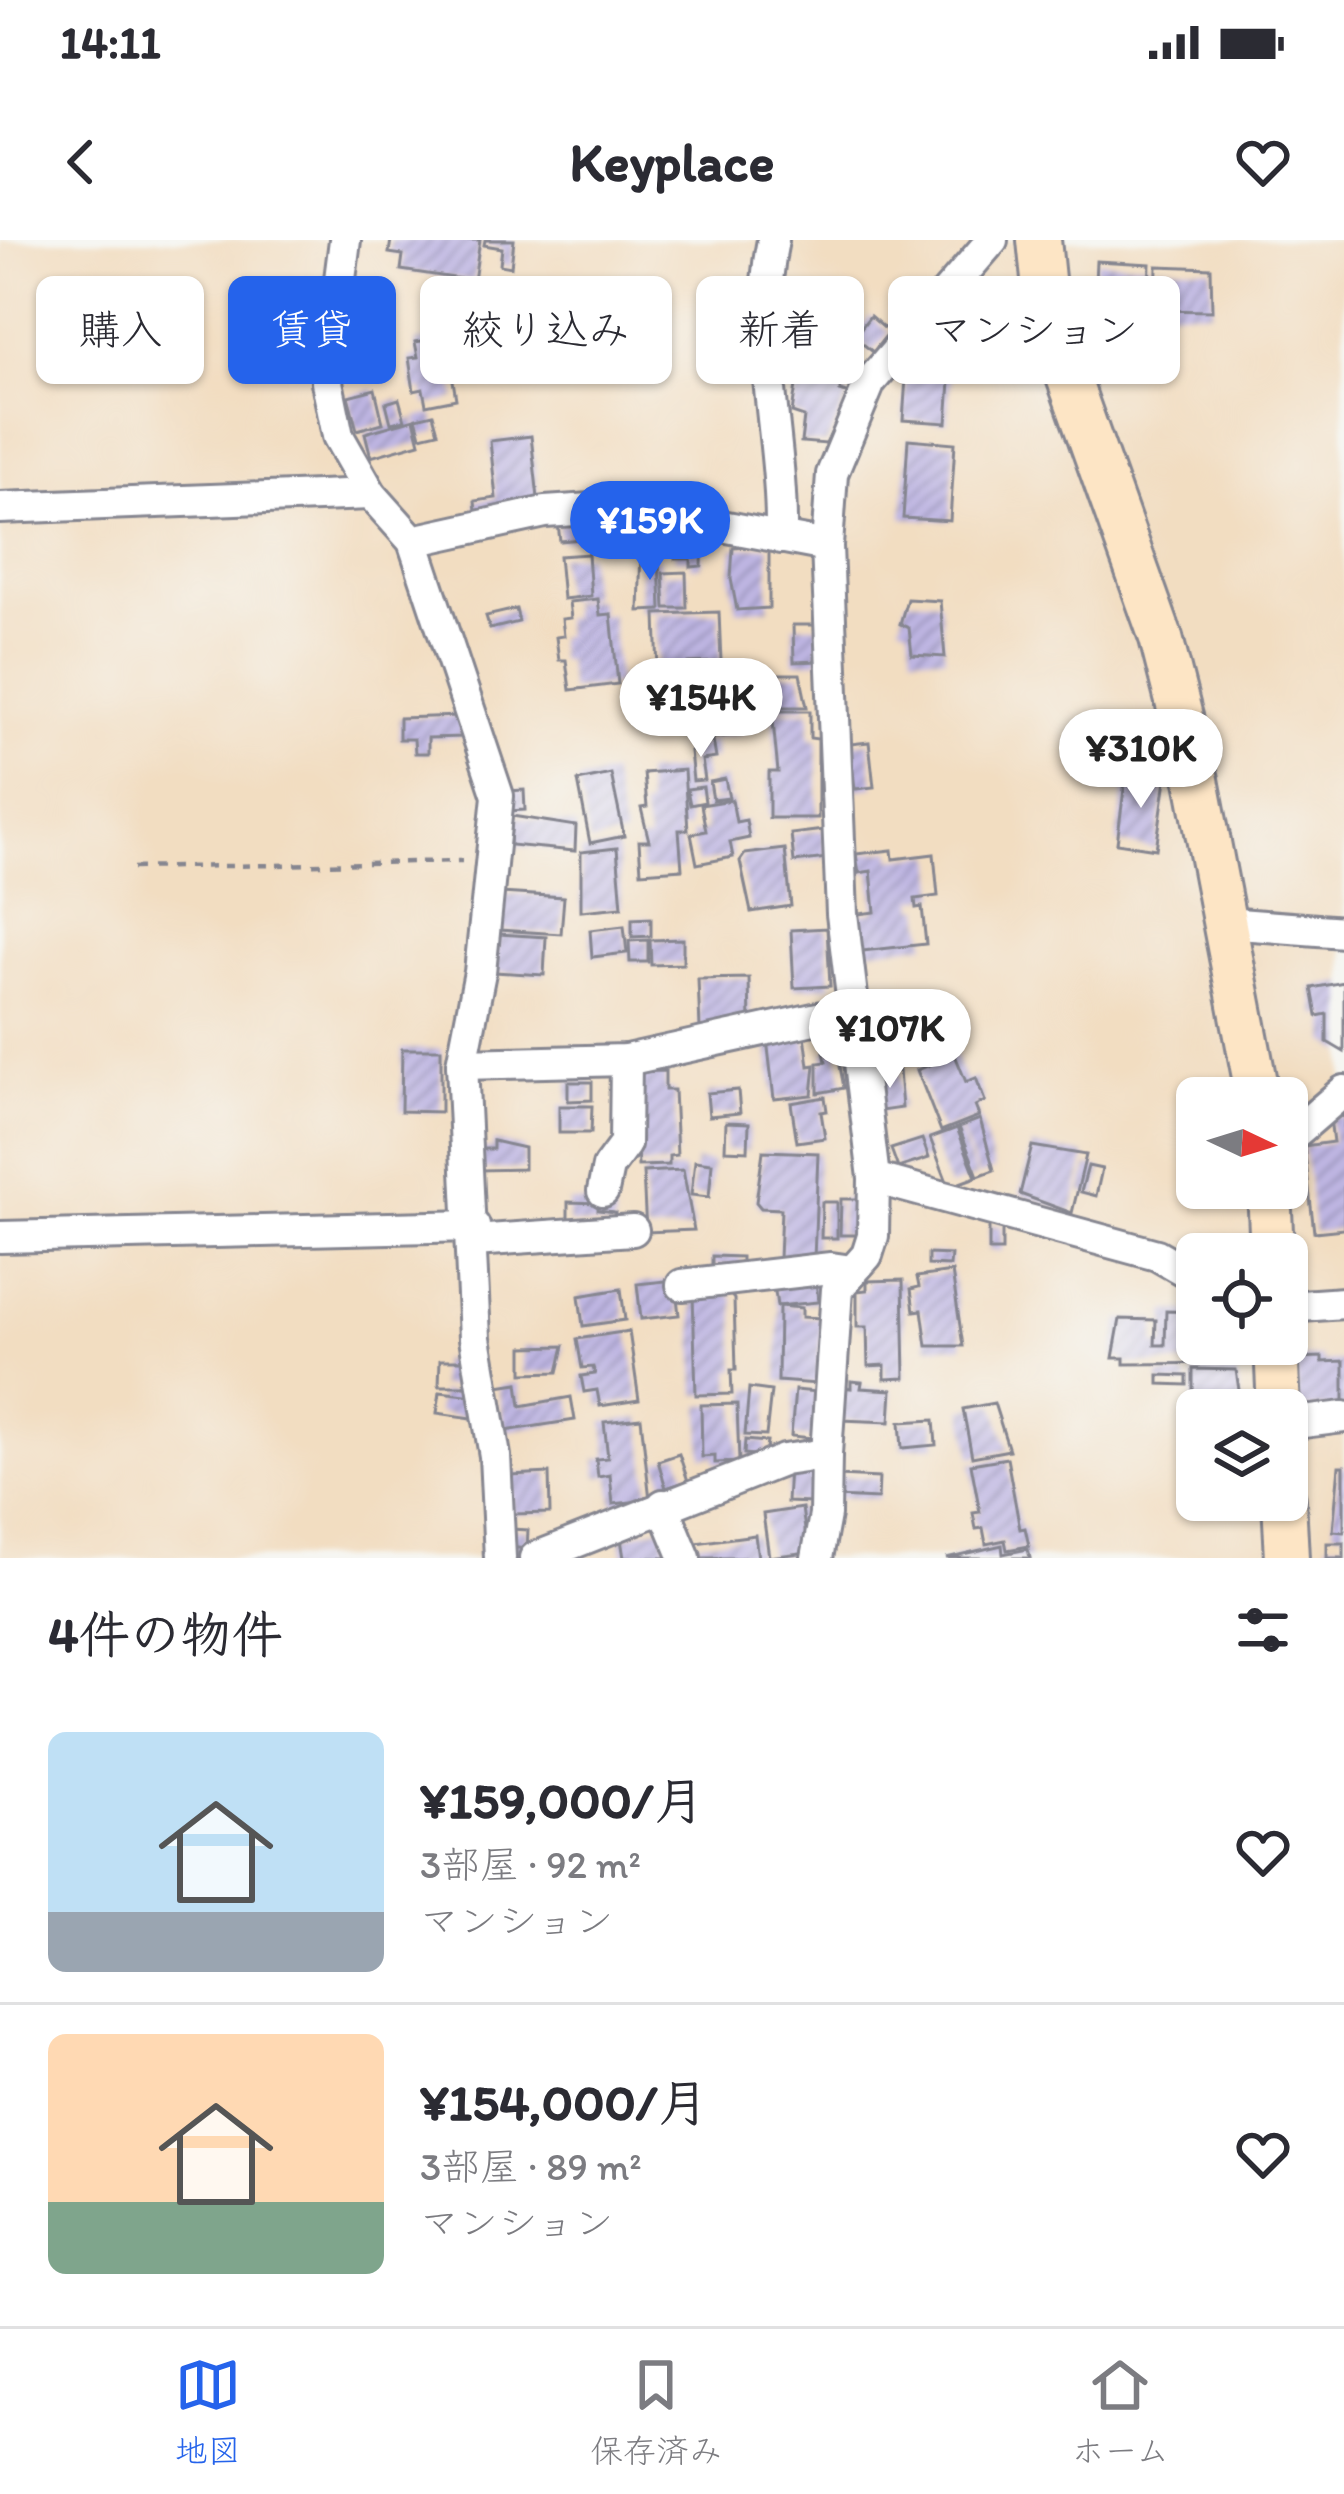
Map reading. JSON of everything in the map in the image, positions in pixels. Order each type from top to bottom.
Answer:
[{"type":"main road","points":[[1040,240],[1047,318],[1161,638],[1254,1077]]},
{"type":"main road","points":[[1285,1521],[1287,1558]]},
{"type":"street","points":[[345,240],[327,382],[338,436],[370,494],[413,542],[498,796],[480,972],[462,1064],[474,1234],[475,1338],[495,1456],[500,1558]]},
{"type":"street","points":[[773,240],[763,352],[780,460],[781,538]]},
{"type":"street","points":[[817,1558],[825,1515],[837,1289],[873,1236],[874,1178],[850,1011],[826,546],[838,453],[870,382],[992,240]]},
{"type":"street","points":[[0,508],[370,494]]},
{"type":"street","points":[[413,542],[545,512],[622,507],[826,546]]},
{"type":"street","points":[[1225,923],[1344,932]]},
{"type":"street","points":[[462,1064],[626,1060],[850,1011]]},
{"type":"street","points":[[603,1191],[608,1166],[625,1144],[626,1060]]},
{"type":"street","points":[[1308,1122],[1344,1091]]},
{"type":"street","points":[[874,1178],[1157,1255],[1176,1266]]},
{"type":"street","points":[[0,1237],[633,1230]]},
{"type":"street","points":[[682,1285],[831,1268],[852,1271]]},
{"type":"street","points":[[1308,1306],[1344,1303]]},
{"type":"street","points":[[1308,1421],[1344,1417]]},
{"type":"street","points":[[535,1558],[784,1460],[826,1454]]},
{"type":"street","points":[[664,1505],[686,1558]]},
{"type":"path","points":[[133,868],[491,860]]},
{"type":"building","points":[[391,240],[480,240],[475,276],[401,270],[403,255],[389,253]]},
{"type":"building","points":[[485,240],[514,240],[511,267],[500,265],[502,248],[484,245]]},
{"type":"building","points":[[1096,261],[1150,264],[1149,276],[1095,276]]},
{"type":"building","points":[[1157,266],[1211,268],[1212,311],[1180,310],[1180,276],[1157,276]]},
{"type":"building","points":[[870,316],[888,331],[873,352],[864,345],[864,324]]},
{"type":"building","points":[[420,341],[420,384],[454,384],[456,399],[426,405],[423,389],[414,391],[409,358],[418,357],[415,342]]},
{"type":"building","points":[[796,384],[841,384],[840,391],[849,394],[826,444],[801,442],[804,417],[792,413]]},
{"type":"building","points":[[906,384],[950,384],[947,423],[903,420]]},
{"type":"building","points":[[375,389],[383,423],[357,430],[348,396]]},
{"type":"building","points":[[399,399],[405,420],[391,423],[386,403]]},
{"type":"building","points":[[433,414],[438,432],[421,436],[416,418]]},
{"type":"building","points":[[414,419],[420,443],[371,457],[365,433]]},
{"type":"building","points":[[531,436],[538,498],[476,511],[475,501],[496,498],[490,441]]},
{"type":"building","points":[[908,439],[955,443],[950,521],[903,518]]},
{"type":"building","points":[[579,522],[581,539],[560,541],[558,524]]},
{"type":"building","points":[[596,522],[651,525],[650,542],[595,539]]},
{"type":"building","points":[[703,533],[702,566],[691,567],[691,559],[675,559],[674,535]]},
{"type":"building","points":[[769,546],[769,608],[737,610],[731,579],[733,548]]},
{"type":"building","points":[[641,549],[651,549],[651,559],[659,558],[661,610],[639,611]]},
{"type":"building","points":[[588,554],[591,596],[563,599],[559,556]]},
{"type":"building","points":[[686,572],[687,608],[665,608],[663,573]]},
{"type":"building","points":[[598,599],[600,615],[611,614],[618,684],[570,690],[566,660],[559,660],[556,637],[564,636],[562,619],[571,618],[569,602]]},
{"type":"building","points":[[907,599],[940,601],[945,657],[912,655],[909,628],[900,624]]},
{"type":"building","points":[[516,609],[519,622],[490,629],[486,616]]},
{"type":"building","points":[[719,612],[721,662],[689,663],[690,672],[658,674],[656,614]]},
{"type":"building","points":[[793,625],[819,625],[819,661],[794,662]]},
{"type":"building","points":[[768,674],[800,674],[807,707],[768,707]]},
{"type":"building","points":[[697,679],[697,700],[667,701],[667,680]]},
{"type":"building","points":[[772,711],[810,711],[810,738],[818,739],[818,818],[769,818],[769,772],[778,772]]},
{"type":"building","points":[[461,716],[462,737],[428,738],[428,753],[415,753],[414,739],[399,739],[399,718]]},
{"type":"building","points":[[740,721],[742,734],[711,738],[709,724]]},
{"type":"building","points":[[1083,727],[1131,733],[1128,763],[1079,758]]},
{"type":"building","points":[[713,740],[716,758],[702,760],[705,780],[693,781],[690,751]]},
{"type":"building","points":[[869,742],[874,787],[855,789],[850,744]]},
{"type":"building","points":[[684,770],[688,830],[679,830],[682,869],[641,872],[639,841],[649,841],[641,808],[647,807],[644,773]]},
{"type":"building","points":[[611,774],[624,836],[590,843],[578,781]]},
{"type":"building","points":[[1126,774],[1166,779],[1156,849],[1117,843]]},
{"type":"building","points":[[725,779],[729,798],[713,800],[710,782]]},
{"type":"building","points":[[703,787],[705,802],[690,805],[687,789]]},
{"type":"building","points":[[524,790],[525,810],[508,811],[507,791]]},
{"type":"building","points":[[732,800],[736,822],[746,820],[749,838],[730,842],[733,857],[697,864],[691,834],[706,831],[701,805]]},
{"type":"building","points":[[512,816],[576,826],[575,851],[510,845]]},
{"type":"building","points":[[824,830],[827,858],[794,862],[791,834]]},
{"type":"building","points":[[617,848],[622,907],[581,911],[581,852]]},
{"type":"building","points":[[785,849],[791,906],[751,912],[740,861],[745,854]]},
{"type":"building","points":[[892,850],[893,859],[934,854],[938,896],[915,899],[916,908],[922,907],[926,944],[862,951],[858,914],[875,912],[871,871],[859,873],[856,854]]},
{"type":"building","points":[[501,893],[564,897],[561,934],[499,930]]},
{"type":"building","points":[[651,918],[651,936],[632,937],[632,919]]},
{"type":"building","points":[[624,926],[627,953],[592,957],[590,930]]},
{"type":"building","points":[[827,928],[830,986],[794,988],[791,930]]},
{"type":"building","points":[[498,934],[546,937],[544,975],[495,972]]},
{"type":"building","points":[[683,939],[683,964],[651,965],[650,940]]},
{"type":"building","points":[[648,940],[648,962],[630,962],[629,941]]},
{"type":"building","points":[[749,978],[750,1026],[700,1028],[698,979]]},
{"type":"building","points":[[1344,982],[1344,1052],[1327,1042],[1327,1014],[1317,1016],[1312,988]]},
{"type":"building","points":[[805,1035],[809,1066],[815,1065],[812,1095],[774,1099],[767,1039]]},
{"type":"building","points":[[402,1049],[441,1049],[441,1112],[401,1111]]},
{"type":"building","points":[[837,1050],[844,1088],[818,1093],[818,1063],[826,1062],[824,1052]]},
{"type":"building","points":[[955,1055],[966,1082],[976,1078],[985,1101],[975,1106],[979,1116],[941,1131],[917,1070]]},
{"type":"building","points":[[665,1071],[665,1090],[674,1090],[677,1155],[669,1156],[669,1165],[638,1166],[634,1072]]},
{"type":"building","points":[[899,1071],[902,1108],[881,1111],[877,1073]]},
{"type":"building","points":[[568,1082],[592,1082],[592,1100],[568,1101]]},
{"type":"building","points":[[738,1090],[740,1113],[709,1116],[707,1093]]},
{"type":"building","points":[[825,1097],[827,1111],[821,1112],[825,1138],[797,1142],[791,1103]]},
{"type":"building","points":[[559,1106],[592,1106],[591,1133],[559,1133]]},
{"type":"building","points":[[1344,1116],[1344,1229],[1314,1232],[1308,1145],[1333,1142],[1330,1118]]},
{"type":"building","points":[[980,1119],[994,1170],[978,1176],[959,1127]]},
{"type":"building","points":[[726,1122],[749,1123],[748,1151],[725,1150]]},
{"type":"building","points":[[957,1128],[976,1177],[949,1187],[930,1138]]},
{"type":"building","points":[[922,1139],[929,1158],[898,1168],[891,1149]]},
{"type":"building","points":[[493,1141],[524,1148],[524,1169],[480,1170],[480,1149],[493,1149]]},
{"type":"building","points":[[1032,1146],[1086,1155],[1072,1213],[1020,1194]]},
{"type":"building","points":[[763,1151],[818,1153],[814,1260],[779,1259],[781,1209],[761,1208],[756,1202]]},
{"type":"building","points":[[695,1161],[712,1163],[709,1197],[691,1195]]},
{"type":"building","points":[[1088,1166],[1102,1169],[1096,1196],[1081,1192]]},
{"type":"building","points":[[683,1170],[694,1230],[646,1232],[643,1172]]},
{"type":"building","points":[[841,1199],[863,1199],[863,1235],[840,1235]]},
{"type":"building","points":[[568,1202],[598,1203],[598,1210],[615,1212],[614,1227],[568,1223]]},
{"type":"building","points":[[822,1202],[837,1202],[837,1238],[821,1238]]},
{"type":"building","points":[[989,1226],[1002,1226],[1002,1251],[989,1251]]},
{"type":"building","points":[[928,1254],[951,1255],[950,1266],[928,1265]]},
{"type":"building","points":[[712,1256],[741,1257],[741,1266],[712,1265]]},
{"type":"building","points":[[952,1272],[963,1346],[927,1346],[922,1310],[914,1311],[911,1289],[919,1287],[917,1277]]},
{"type":"building","points":[[675,1280],[679,1315],[641,1319],[637,1284]]},
{"type":"building","points":[[816,1280],[818,1302],[777,1306],[774,1284]]},
{"type":"building","points":[[903,1280],[905,1378],[885,1379],[885,1365],[868,1366],[867,1327],[857,1327],[857,1291],[867,1290],[867,1281]]},
{"type":"building","points":[[621,1289],[625,1320],[583,1326],[579,1296]]},
{"type":"building","points":[[729,1293],[734,1299],[732,1394],[696,1395],[693,1294]]},
{"type":"building","points":[[779,1306],[802,1308],[802,1317],[822,1318],[817,1384],[778,1381]]},
{"type":"building","points":[[1166,1311],[1176,1311],[1176,1364],[1124,1364],[1124,1358],[1113,1358],[1120,1319],[1156,1320],[1155,1345],[1165,1345]]},
{"type":"building","points":[[629,1331],[639,1400],[600,1406],[597,1390],[584,1392],[581,1376],[595,1374],[593,1367],[582,1368],[577,1339]]},
{"type":"building","points":[[564,1346],[558,1372],[523,1373],[523,1347]]},
{"type":"building","points":[[1308,1358],[1344,1361],[1344,1407],[1308,1409],[1308,1389],[1297,1389],[1296,1365],[1308,1365]]},
{"type":"building","points":[[440,1360],[466,1360],[465,1386],[439,1386]]},
{"type":"building","points":[[1193,1369],[1236,1370],[1239,1389],[1193,1389]]},
{"type":"building","points":[[1159,1375],[1187,1376],[1187,1385],[1159,1384]]},
{"type":"building","points":[[851,1381],[862,1382],[861,1388],[892,1390],[890,1422],[841,1420],[842,1387],[851,1388]]},
{"type":"building","points":[[518,1383],[521,1406],[571,1397],[575,1420],[505,1431],[498,1386]]},
{"type":"building","points":[[749,1388],[771,1391],[766,1436],[745,1435]]},
{"type":"building","points":[[795,1390],[817,1392],[813,1438],[791,1436]]},
{"type":"building","points":[[440,1392],[475,1396],[472,1418],[437,1413]]},
{"type":"building","points":[[994,1403],[1009,1450],[972,1457],[963,1409]]},
{"type":"building","points":[[737,1404],[739,1462],[715,1463],[715,1456],[702,1457],[701,1405]]},
{"type":"building","points":[[641,1418],[650,1500],[613,1504],[610,1475],[598,1477],[596,1459],[608,1458],[604,1422]]},
{"type":"building","points":[[934,1420],[936,1445],[902,1448],[900,1422]]},
{"type":"building","points":[[745,1440],[767,1442],[765,1456],[744,1454]]},
{"type":"building","points":[[679,1454],[688,1481],[666,1488],[658,1461]]},
{"type":"building","points":[[1007,1458],[1020,1529],[1025,1528],[1029,1546],[1007,1550],[1005,1540],[986,1544],[983,1528],[976,1529],[973,1513],[980,1512],[971,1464]]},
{"type":"building","points":[[1339,1466],[1344,1466],[1344,1532],[1333,1531]]},
{"type":"building","points":[[789,1468],[814,1469],[812,1503],[787,1502]]},
{"type":"building","points":[[549,1473],[550,1513],[512,1514],[511,1475]]},
{"type":"building","points":[[837,1476],[879,1478],[878,1499],[836,1497]]},
{"type":"building","points":[[802,1508],[808,1552],[769,1557],[763,1514]]},
{"type":"building","points":[[662,1526],[667,1558],[624,1558],[621,1539]]},
{"type":"building","points":[[510,1529],[528,1530],[527,1549],[509,1547]]},
{"type":"building","points":[[755,1535],[758,1558],[698,1558],[696,1543]]},
{"type":"building","points":[[1327,1543],[1344,1543],[1344,1558],[1327,1558]]},
{"type":"building","points":[[1002,1545],[1003,1554],[1028,1549],[1030,1558],[946,1558]]}]
